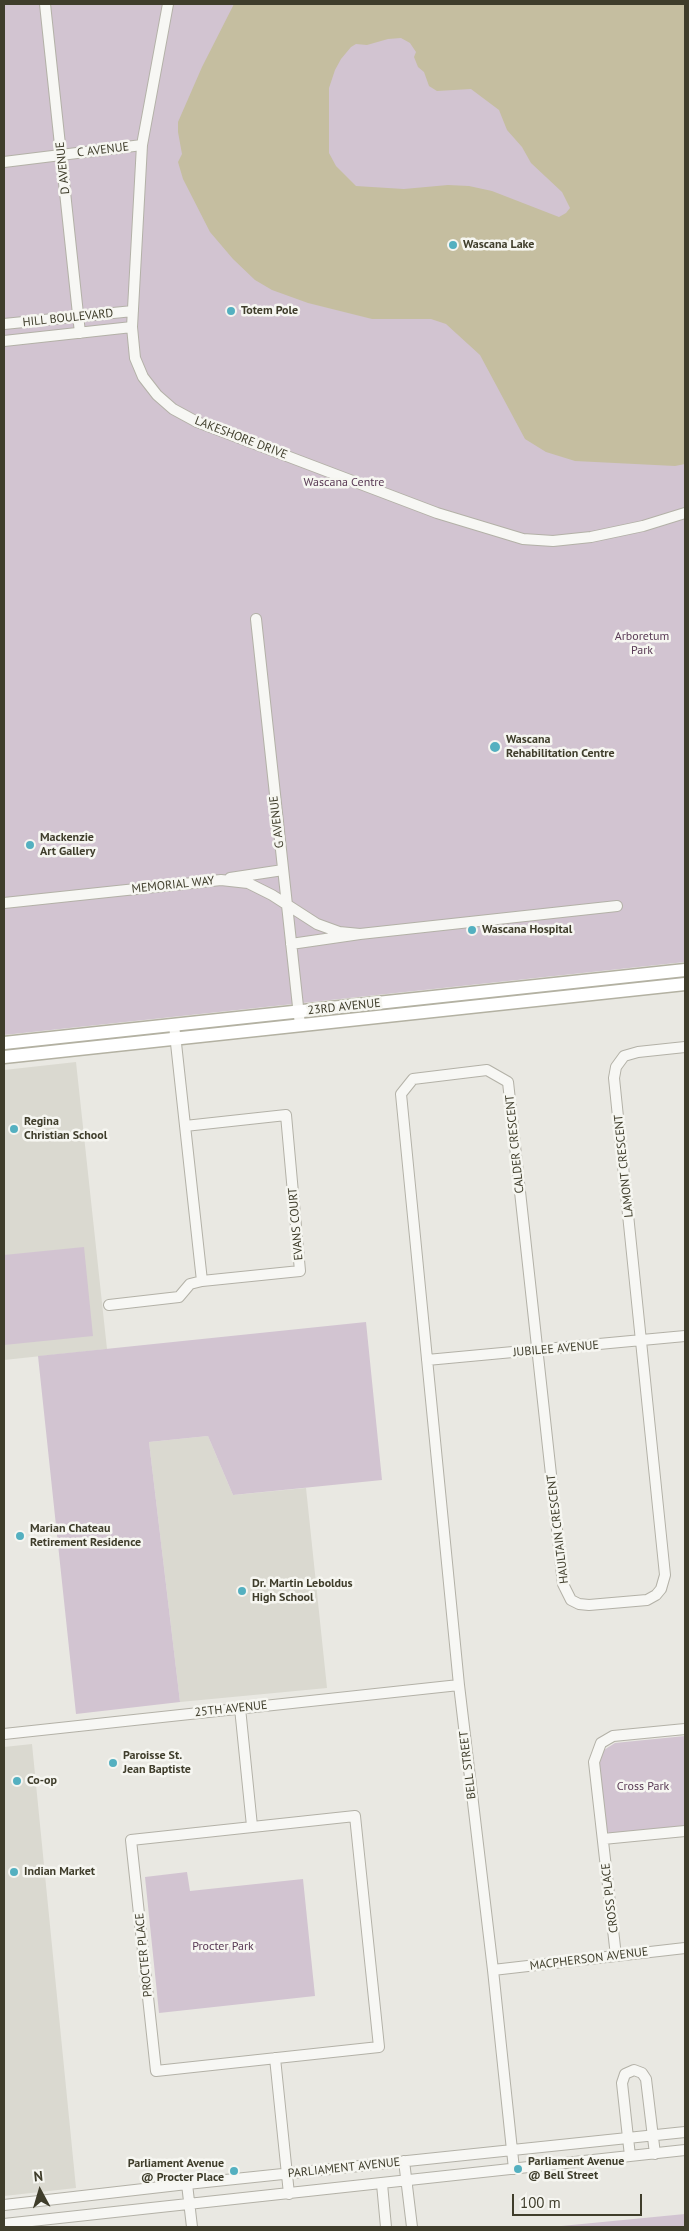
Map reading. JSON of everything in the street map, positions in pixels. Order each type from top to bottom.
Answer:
[{"type":"main road","name":"23RD AVENUE","points":[[4,1043],[685,970]]},
{"type":"main road","name":"23RD AVENUE","points":[[4,1057],[685,984]]},
{"type":"street","name":"D AVENUE","points":[[45,4],[80,333]]},
{"type":"street","name":"LAKESHORE DRIVE","points":[[168,4],[142,146],[132,327],[135,358],[142,376],[157,395],[173,409],[196,422],[437,513],[523,539],[553,541],[591,537],[643,526],[685,513]]},
{"type":"street","name":"C AVENUE","points":[[4,162],[142,146]]},
{"type":"street","name":"HILL BOULEVARD","points":[[4,324],[133,311]]},
{"type":"street","name":"HILL BOULEVARD","points":[[4,341],[132,327]]},
{"type":"street","name":"G AVENUE","points":[[256,619],[300,1025]]},
{"type":"street","points":[[221,880],[246,874],[283,870]]},
{"type":"street","name":"MEMORIAL WAY","points":[[4,903],[221,880],[248,883],[287,904],[317,924],[339,932],[360,934]]},
{"type":"street","name":"MEMORIAL WAY","points":[[291,944],[360,934],[617,906]]},
{"type":"street","points":[[109,1305],[178,1297],[190,1284],[202,1281],[174,1025]]},
{"type":"street","name":"LAMONT CRESCENT","points":[[642,1340],[614,1078],[616,1067],[624,1056],[638,1052],[685,1047]]},
{"type":"street","name":"CALDER CRESCENT","points":[[427,1360],[401,1094],[413,1079],[487,1070],[508,1082],[538,1351]]},
{"type":"street","name":"EVANS COURT","points":[[185,1126],[286,1115],[300,1271],[202,1281]]},
{"type":"street","name":"JUBILEE AVENUE","points":[[427,1360],[685,1336]]},
{"type":"street","name":"HAULTAIN CRESCENT","points":[[538,1351],[563,1584],[566,1592],[571,1600],[589,1605],[647,1600],[656,1595],[665,1582],[665,1575],[642,1340]]},
{"type":"street","name":"BELL STREET","points":[[427,1360],[459,1685],[493,1970],[514,2169]]},
{"type":"street","name":"25TH AVENUE","points":[[4,1734],[459,1685]]},
{"type":"street","points":[[240,1708],[252,1826]]},
{"type":"street","name":"CROSS PLACE","points":[[616,1956],[594,1762],[601,1743],[613,1736],[685,1729]]},
{"type":"street","name":"PROCTER PLACE","points":[[355,1816],[379,2047],[156,2071],[131,1840],[252,1826],[355,1816]]},
{"type":"street","points":[[603,1839],[685,1831]]},
{"type":"street","name":"MACPHERSON AVENUE","points":[[493,1970],[685,1948]]},
{"type":"street","points":[[275,2058],[289,2194]]},
{"type":"street","points":[[630,2156],[622,2083],[625,2074],[634,2070],[642,2073],[646,2079],[655,2154]]},
{"type":"street","name":"PARLIAMENT AVENUE","points":[[4,2205],[685,2132]]},
{"type":"street","name":"PARLIAMENT AVENUE","points":[[4,2224],[685,2150]]},
{"type":"street","points":[[404,2161],[412,2227]]},
{"type":"street","points":[[187,2184],[192,2227]]},
{"type":"street","points":[[382,2184],[386,2227]]},
{"type":"shaded area","name":"Wascana Lake","points":[[234,4],[685,4],[685,464],[675,466],[575,461],[546,452],[525,439],[480,355],[446,324],[431,319],[372,319],[308,303],[272,290],[255,280],[233,259],[210,232],[183,179],[178,162],[182,154],[178,122],[202,67]],"holes":[[[401,38],[410,43],[416,52],[414,57],[418,67],[424,72],[429,86],[437,91],[471,89],[499,110],[507,130],[522,147],[531,163],[562,192],[570,208],[566,213],[559,217],[492,191],[469,186],[448,185],[404,189],[356,186],[336,166],[329,153],[329,88],[341,59],[356,44],[367,45],[388,39]]]},
{"type":"shaded area","points":[[76,1062],[107,1349],[4,1360],[4,1070]]},
{"type":"shaded area","name":"Dr. Martin Leboldus High School","points":[[208,1436],[233,1495],[306,1488],[327,1688],[180,1702],[149,1442]]},
{"type":"shaded area","points":[[32,1744],[76,2188],[4,2196],[4,1747]]},
{"type":"green space","name":"Wascana Centre","points":[[4,4],[685,4],[685,962],[4,1035]]},
{"type":"green space","points":[[84,1247],[93,1336],[4,1345],[4,1255]]},
{"type":"green space","points":[[366,1322],[382,1480],[233,1495],[208,1436],[149,1442],[180,1702],[76,1714],[38,1356]]},
{"type":"green space","name":"Cross Park","points":[[685,1736],[685,1828],[614,1835],[609,1833],[605,1829],[599,1761],[604,1750],[615,1743]]},
{"type":"green space","name":"Procter Park","points":[[187,1872],[190,1891],[303,1879],[315,1996],[159,2013],[145,1877]]},
{"type":"green space","points":[[685,2214],[685,2227],[551,2227]]},
{"type":"place","name":"Wascana Lake","points":[[453,245]]},
{"type":"place","name":"Totem Pole","points":[[231,311]]},
{"type":"place","name":"Wascana Rehabilitation Centre","points":[[495,747]]},
{"type":"place","name":"Mackenzie Art Gallery","points":[[30,845]]},
{"type":"place","name":"Wascana Hospital","points":[[472,930]]},
{"type":"place","name":"Regina Christian School","points":[[14,1129]]},
{"type":"place","name":"Marian Chateau Retirement Residence","points":[[20,1536]]},
{"type":"place","name":"Dr. Martin Leboldus High School","points":[[242,1591]]},
{"type":"place","name":"Paroisse St. Jean Baptiste","points":[[113,1763]]},
{"type":"place","name":"Co-op","points":[[17,1781]]},
{"type":"place","name":"Indian Market","points":[[14,1872]]},
{"type":"place","name":"Parliament Avenue @ Bell Street","points":[[518,2169]]},
{"type":"place","name":"Parliament Avenue @ Procter Place","points":[[234,2171]]},
{"type":"park label","name":"Arboretum Park","points":[[642,644]]}]
